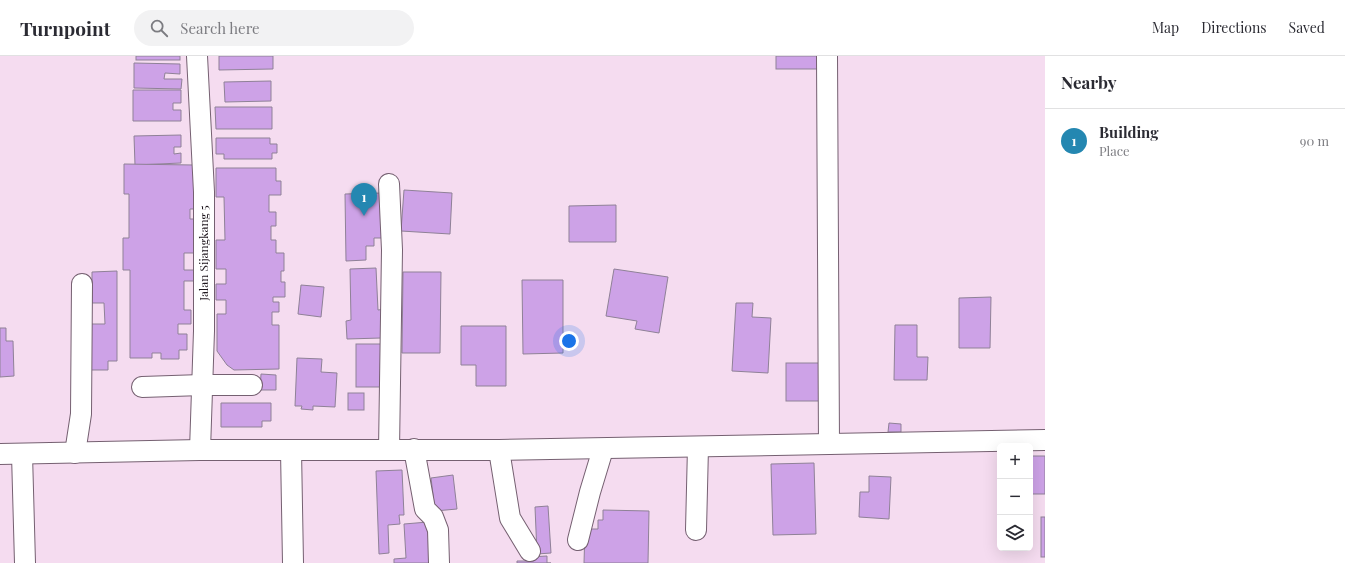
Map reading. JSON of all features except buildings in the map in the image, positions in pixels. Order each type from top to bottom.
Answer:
[{"type":"street","name":"Jalan Sijangkang 5","points":[[197,56],[204,192],[204,331],[200,450]]},
{"type":"street","points":[[827,56],[829,444]]},
{"type":"street","points":[[389,184],[392,250],[392,316],[389,450]]},
{"type":"street","points":[[75,453],[81,414],[82,284]]},
{"type":"street","points":[[142,387],[252,385]]},
{"type":"street","points":[[0,454],[200,450],[499,450],[1045,440]]},
{"type":"street","points":[[696,530],[698,447]]},
{"type":"street","points":[[578,540],[603,448]]},
{"type":"street","points":[[414,449],[425,509],[433,517],[438,530],[439,563]]},
{"type":"street","points":[[291,450],[293,563]]},
{"type":"street","points":[[499,450],[510,518],[530,551]]},
{"type":"street","points":[[22,454],[25,563]]},
{"type":"place","name":"Building","points":[[364,216]]}]
